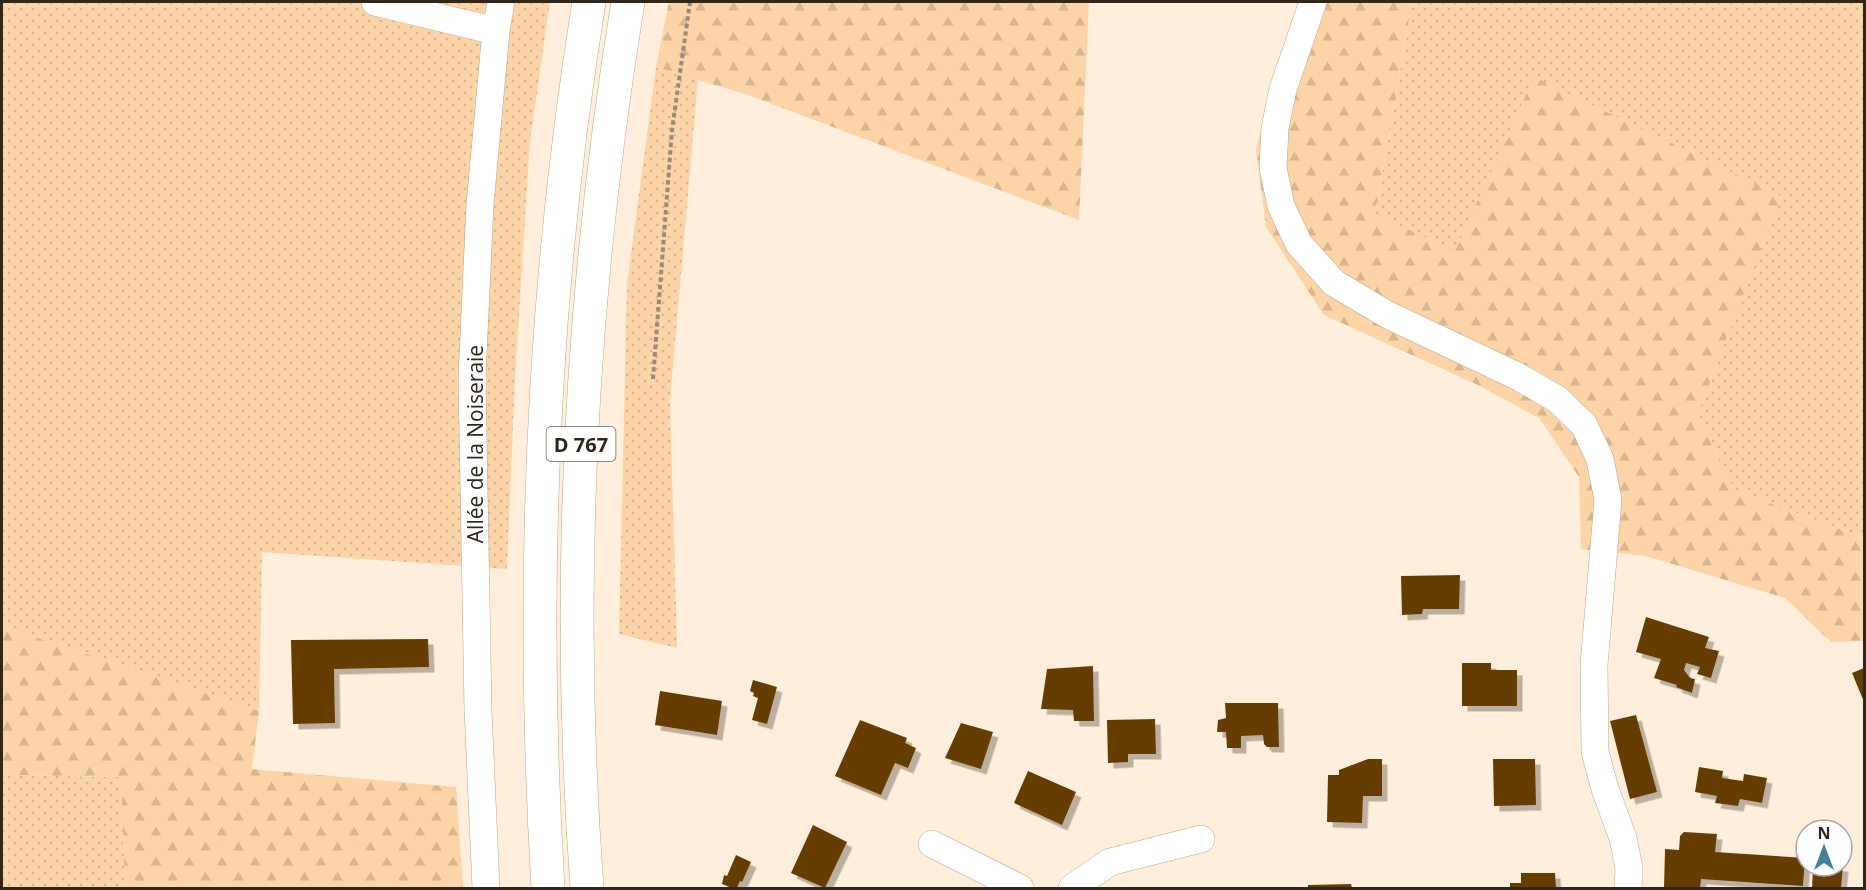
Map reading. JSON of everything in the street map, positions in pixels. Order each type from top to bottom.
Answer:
[{"type":"highway","name":"D 767","points":[[548,888],[541,780],[538,663],[543,443],[558,227],[589,2]]},
{"type":"highway","name":"D 767","points":[[587,888],[582,821],[576,637],[577,547],[584,380],[594,255],[615,84],[628,2]]},
{"type":"street","points":[[375,2],[496,31]]},
{"type":"street","name":"Allée de la Noiseraie","points":[[486,888],[478,710],[472,378],[480,204],[496,31],[501,2]]},
{"type":"street","points":[[1314,2],[1283,89],[1274,138],[1273,168],[1281,206],[1299,244],[1334,283],[1388,315],[1519,377],[1557,399],[1584,425],[1600,459],[1608,500],[1594,665],[1595,752],[1605,789],[1623,838],[1629,868],[1628,888]]},
{"type":"street","points":[[1072,888],[1110,862],[1201,839]]},
{"type":"street","points":[[932,844],[1020,888]]},
{"type":"path","points":[[653,379],[672,130],[690,2]]},
{"type":"green space","points":[[2,2],[550,2],[530,141],[515,377],[507,569],[262,552],[259,711],[2,626]]},
{"type":"green space","points":[[669,2],[1089,2],[1079,220],[748,95],[656,67]]},
{"type":"green space","points":[[1299,2],[1412,2],[1375,214],[1455,251],[1534,77],[1781,196],[1698,413],[1734,490],[1864,538],[1864,641],[1831,642],[1785,598],[1646,556],[1581,549],[1579,477],[1539,418],[1478,385],[1324,315],[1266,227],[1256,150],[1273,78]]},
{"type":"green space","points":[[1412,2],[1864,2],[1864,538],[1734,490],[1698,413],[1780,197],[1454,251],[1375,215]]},
{"type":"green space","points":[[656,67],[698,79],[670,400],[677,648],[619,634],[627,285]]},
{"type":"green space","points":[[2,626],[259,711],[252,769],[456,787],[463,888],[125,888],[121,777],[2,775]]},
{"type":"green space","points":[[2,775],[121,777],[125,888],[2,888]]},
{"type":"building","points":[[1460,575],[1459,609],[1423,609],[1422,614],[1402,615],[1401,576]]},
{"type":"building","points":[[1646,617],[1709,637],[1705,648],[1719,651],[1711,678],[1697,674],[1700,667],[1686,663],[1684,670],[1690,678],[1695,679],[1692,693],[1676,687],[1677,685],[1654,678],[1661,659],[1636,652]]},
{"type":"building","points":[[428,639],[429,667],[334,669],[335,723],[293,724],[291,640]]},
{"type":"building","points":[[1462,663],[1491,663],[1491,670],[1517,670],[1517,706],[1462,706]]},
{"type":"building","points":[[1093,666],[1094,721],[1074,721],[1073,710],[1041,709],[1047,669]]},
{"type":"building","points":[[1864,668],[1864,702],[1852,673]]},
{"type":"building","points":[[753,680],[777,687],[767,724],[752,720],[758,698],[750,691]]},
{"type":"building","points":[[660,691],[722,701],[717,735],[655,725]]},
{"type":"building","points":[[1225,703],[1278,703],[1279,747],[1267,747],[1264,744],[1263,735],[1241,736],[1241,748],[1227,748],[1226,732],[1217,732],[1218,720],[1226,718]]},
{"type":"building","points":[[1636,715],[1657,792],[1630,799],[1610,721]]},
{"type":"building","points":[[1155,719],[1156,754],[1128,754],[1128,762],[1108,763],[1107,720]]},
{"type":"building","points":[[860,720],[907,738],[905,743],[916,748],[908,768],[895,763],[881,795],[835,776]]},
{"type":"building","points":[[961,723],[993,732],[981,769],[945,758]]},
{"type":"building","points":[[1368,759],[1382,759],[1382,796],[1363,796],[1362,823],[1327,822],[1328,775],[1339,775],[1339,770]]},
{"type":"building","points":[[1493,759],[1535,759],[1536,805],[1494,806]]},
{"type":"building","points":[[1699,767],[1723,771],[1722,778],[1743,781],[1744,774],[1767,778],[1762,803],[1740,799],[1738,806],[1715,803],[1717,796],[1695,792]]},
{"type":"building","points":[[1028,771],[1076,792],[1062,825],[1014,803]]},
{"type":"building","points":[[813,825],[847,842],[825,888],[791,873]]},
{"type":"building","points":[[1684,832],[1717,834],[1715,852],[1794,857],[1794,878],[1804,878],[1803,886],[1701,879],[1700,888],[1664,888],[1665,849],[1679,850],[1680,836]]},
{"type":"building","points":[[736,855],[751,862],[742,882],[740,881],[737,888],[732,888],[722,884],[724,875],[727,876]]},
{"type":"building","points":[[1521,873],[1555,873],[1556,888],[1510,888],[1510,883],[1521,883]]},
{"type":"building","points":[[1812,878],[1842,878],[1841,888],[1812,888]]},
{"type":"building","points":[[1351,884],[1352,888],[1308,888],[1308,885]]}]
